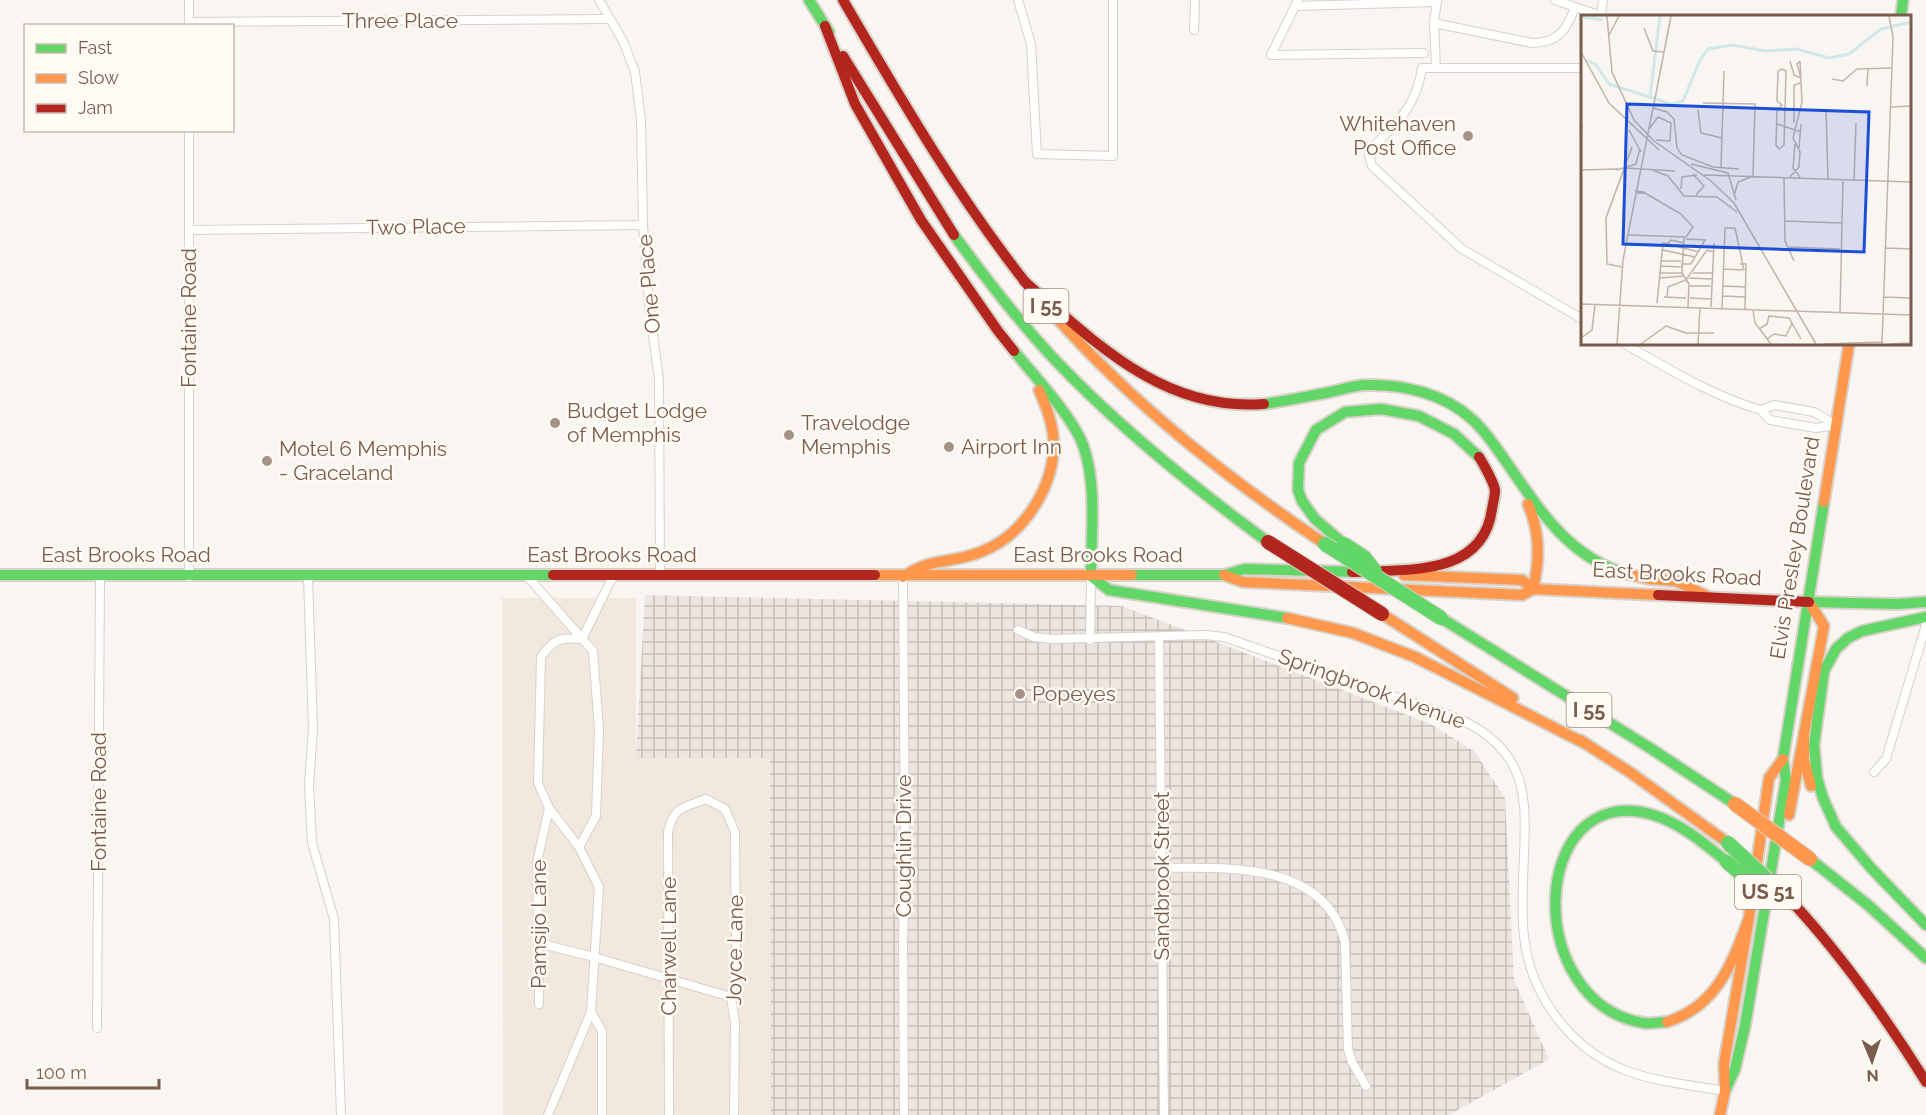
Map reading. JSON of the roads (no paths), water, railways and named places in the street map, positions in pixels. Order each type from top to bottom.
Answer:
[{"type":"main road","name":"I 55","points":[[809,0],[951,230],[1048,353],[1123,428],[1201,494],[1268,542],[1632,773],[1728,843],[1797,908],[1824,938],[1866,991],[1926,1082]]},
{"type":"main road","name":"I 55","points":[[843,0],[959,191],[1024,281],[1095,361],[1171,433],[1258,499],[1325,544],[1735,804],[1868,905],[1926,958]]},
{"type":"main road","points":[[1901,15],[1903,0]]},
{"type":"main road","points":[[825,26],[855,104],[921,220],[957,274],[1024,365],[1067,417],[1084,447],[1091,486],[1091,576],[1109,590],[1288,618],[1353,633],[1415,657],[1586,744]]},
{"type":"main road","points":[[1024,281],[1123,363],[1148,380],[1170,391],[1210,403],[1249,405],[1367,385],[1386,384],[1415,389],[1447,400],[1479,424],[1545,518],[1557,532],[1583,554],[1612,570],[1640,578],[1676,581],[1709,597]]},
{"type":"main road","name":"Elvis Presley Boulevard","points":[[1725,1091],[1735,1069],[1745,1026],[1774,857],[1786,780],[1783,759],[1849,345]]},
{"type":"main road","points":[[903,577],[923,564],[971,556],[986,550],[1012,532],[1037,504],[1050,473],[1053,459],[1053,431],[1043,397],[1024,365]]},
{"type":"main road","points":[[1352,572],[1434,566],[1460,558],[1481,540],[1493,517],[1493,493],[1486,469],[1479,458],[1460,438],[1419,415],[1380,409],[1360,410],[1333,418],[1321,424],[1305,443],[1301,455],[1296,483],[1300,498],[1317,523],[1364,557],[1381,579]]},
{"type":"main road","points":[[1511,470],[1538,530],[1539,560],[1533,589]]},
{"type":"main road","name":"East Brooks Road","points":[[0,576],[1091,576],[1224,575],[1245,569],[1522,580],[1533,589]]},
{"type":"main road","name":"East Brooks Road","points":[[1224,575],[1244,582],[1522,595],[1533,589],[1809,602],[1897,604],[1926,602]]},
{"type":"main road","points":[[1774,857],[1788,820],[1824,626],[1809,602]]},
{"type":"main road","points":[[1831,818],[1817,777],[1814,745],[1821,688],[1827,664],[1836,649],[1855,634],[1871,628],[1926,617]]},
{"type":"main road","points":[[1804,733],[1804,760],[1810,784],[1819,804],[1853,848],[1926,925]]},
{"type":"main road","name":"Elvis Presley Boulevard","points":[[1721,1112],[1725,1091],[1724,1064],[1749,918],[1769,778],[1783,759]]},
{"type":"main road","points":[[1749,918],[1726,971],[1711,994],[1692,1012],[1679,1019],[1660,1024],[1639,1023],[1627,1019],[1599,1001],[1576,976],[1560,946],[1554,912],[1557,878],[1569,845],[1576,834],[1597,819],[1622,812],[1654,815],[1674,823],[1695,836],[1741,874],[1797,908]]},
{"type":"street","points":[[189,0],[189,24]]},
{"type":"street","name":"One Place","points":[[599,0],[623,41],[635,72],[641,120],[643,225],[650,312],[659,380],[660,576]]},
{"type":"street","points":[[1018,0],[1031,44],[1036,154],[1113,156],[1113,0]]},
{"type":"street","points":[[1194,30],[1195,0]]},
{"type":"street","points":[[1555,0],[1598,15]]},
{"type":"street","points":[[1601,15],[1603,0]]},
{"type":"street","points":[[1424,53],[1271,55],[1297,3],[1437,1],[1434,23],[1436,68]]},
{"type":"street","points":[[1434,23],[1532,43],[1542,43],[1563,32],[1569,24],[1575,7]]},
{"type":"street","name":"Three Place","points":[[189,24],[610,19]]},
{"type":"street","points":[[1581,68],[1422,68],[1414,99],[1370,152],[1369,159],[1372,166],[1462,249],[1581,318]]},
{"type":"street","name":"Fontaine Road","points":[[189,132],[189,577]]},
{"type":"street","name":"Two Place","points":[[189,230],[643,225]]},
{"type":"street","points":[[1627,345],[1703,388],[1761,410],[1770,420],[1816,428],[1836,425]]},
{"type":"street","points":[[1761,410],[1774,405],[1814,412],[1836,425]]},
{"type":"street","name":"Fontaine Road","points":[[98,1028],[100,576]]},
{"type":"street","points":[[527,576],[593,651],[599,729],[596,816],[579,847]]},
{"type":"street","points":[[582,639],[613,576]]},
{"type":"street","points":[[1090,640],[1091,576]]},
{"type":"street","points":[[308,577],[313,729],[309,785],[312,843],[334,920],[341,1115]]},
{"type":"street","name":"Coughlin Drive","points":[[903,577],[904,1115]]},
{"type":"street","points":[[1874,772],[1886,759],[1926,625]]},
{"type":"street","name":"Springbrook Avenue","points":[[1018,630],[1043,639],[1090,640],[1205,635],[1237,641],[1454,717],[1484,733],[1506,755],[1515,770],[1520,787],[1524,819],[1524,936],[1530,965],[1548,1005],[1576,1039],[1611,1064],[1648,1077],[1725,1091]]},
{"type":"street","points":[[548,1115],[591,1012],[599,887],[579,847],[549,808],[538,783],[541,657],[549,645],[564,637],[582,639]]},
{"type":"street","name":"Sandbrook Street","points":[[1160,637],[1164,1115]]},
{"type":"street","name":"Charwell Lane","points":[[669,1115],[668,832],[672,816],[680,809],[706,799]]},
{"type":"street","name":"Joyce Lane","points":[[706,799],[725,808],[735,832],[736,970],[731,997],[735,1023],[734,1115]]},
{"type":"street","name":"Pamsijo Lane","points":[[539,1004],[537,862],[549,808]]},
{"type":"street","points":[[1162,868],[1224,867],[1267,873],[1307,889],[1325,903],[1337,918],[1345,942],[1348,1049],[1352,1062],[1366,1086]]},
{"type":"street","points":[[538,943],[731,997]]},
{"type":"street","points":[[591,1012],[602,1031],[602,1115]]},
{"type":"place","name":"Whitehaven Post Office","points":[[1468,136]]},
{"type":"place","name":"Budget Lodge of Memphis","points":[[555,423]]},
{"type":"place","name":"Travelodge Memphis","points":[[789,435]]},
{"type":"place","name":"Airport Inn","points":[[949,447]]},
{"type":"place","name":"Motel 6 Memphis - Graceland","points":[[267,461]]},
{"type":"place","name":"Popeyes","points":[[1020,694]]}]
